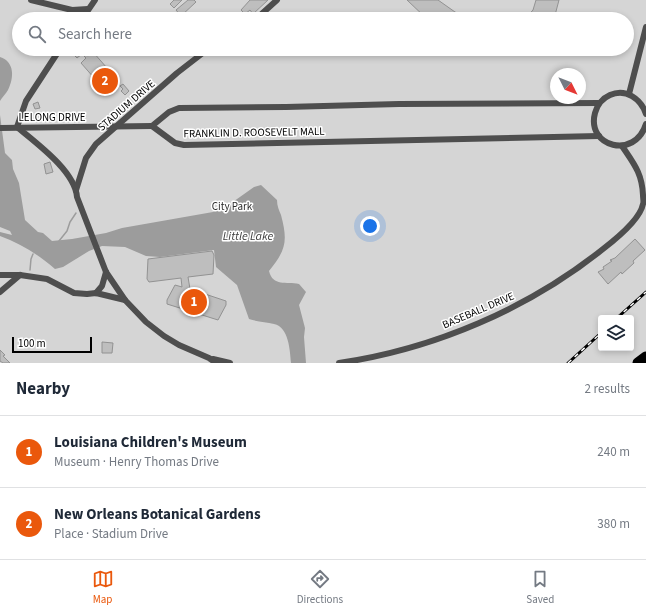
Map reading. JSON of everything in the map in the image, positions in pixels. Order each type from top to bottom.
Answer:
[{"type":"highway","points":[[638,363],[646,357]]},
{"type":"street","points":[[32,0],[72,10],[88,10],[95,0]]},
{"type":"street","points":[[264,12],[277,0]]},
{"type":"street","points":[[628,94],[646,27]]},
{"type":"street","points":[[55,56],[26,101],[17,127],[52,155],[76,190],[77,197],[106,272],[125,300],[146,322],[164,336],[179,345],[209,358],[230,363]]},
{"type":"street","name":"STADIUM DRIVE","points":[[76,190],[86,158],[96,144],[176,74],[199,56]]},
{"type":"street","points":[[646,114],[642,105],[636,99],[628,94],[621,93],[613,94],[599,103],[593,120],[599,136],[610,144],[622,146],[631,144],[639,139],[646,124]]},
{"type":"street","points":[[152,126],[169,112],[179,108],[405,104],[599,103]]},
{"type":"street","name":"LELONG DRIVE","points":[[3,128],[152,126]]},
{"type":"street","name":"FRANKLIN D. ROOSEVELT MALL","points":[[152,126],[175,144],[599,136]]},
{"type":"street","name":"BASEBALL DRIVE","points":[[339,363],[355,361],[420,344],[488,319],[544,290],[584,264],[622,233],[636,218],[644,204],[639,172],[622,146]]},
{"type":"street","points":[[96,292],[102,286],[106,272]]},
{"type":"street","points":[[0,275],[47,279],[74,293],[87,294],[96,292],[125,300]]},
{"type":"street","points":[[0,292],[20,276]]},
{"type":"street","points":[[209,358],[216,363]]},
{"type":"green space","name":"City Park","points":[[0,0],[646,0],[646,363],[0,363]]},
{"type":"water","points":[[0,57],[5,59],[11,66],[12,76],[8,90],[0,101]]},
{"type":"water","name":"Little Lake","points":[[0,115],[5,153],[12,160],[13,169],[19,183],[25,220],[38,232],[43,233],[52,241],[106,233],[122,228],[213,212],[230,204],[254,187],[261,185],[277,200],[285,239],[279,257],[269,271],[271,276],[277,281],[299,284],[306,292],[299,305],[305,328],[304,337],[306,363],[291,363],[288,340],[286,334],[279,326],[249,319],[237,285],[216,267],[214,250],[160,257],[146,256],[125,247],[102,246],[89,251],[63,267],[55,269],[29,250],[0,236],[0,232],[12,235],[10,231],[0,227]]},
{"type":"building","points":[[174,0],[182,0],[174,8],[170,4]]},
{"type":"building","points":[[188,0],[194,0],[196,2],[185,12],[178,12],[176,10]]},
{"type":"building","points":[[250,0],[268,0],[255,12],[252,12],[250,10],[248,12],[243,12],[241,10]]},
{"type":"building","points":[[407,0],[438,0],[455,12],[420,12]]},
{"type":"building","points":[[536,0],[559,0],[556,12],[531,12]]},
{"type":"building","points":[[84,56],[96,56],[114,76],[102,87],[81,63],[86,58]]},
{"type":"building","points":[[123,84],[129,91],[125,95],[121,91],[123,89],[120,86]]},
{"type":"building","points":[[38,102],[40,108],[35,109],[33,104]]},
{"type":"building","points":[[50,162],[53,172],[46,174],[44,164]]},
{"type":"building","points":[[635,239],[645,250],[633,261],[634,263],[608,284],[598,272],[604,269],[603,267],[612,261],[610,260],[615,258]]},
{"type":"building","points":[[212,251],[214,255],[213,274],[188,277],[190,289],[226,301],[226,305],[218,320],[167,304],[167,300],[175,285],[182,287],[181,278],[149,282],[147,279],[148,259]]},
{"type":"building","points":[[102,342],[113,343],[112,353],[102,353]]},
{"type":"building","points":[[0,350],[5,355],[3,356],[10,363],[3,363],[0,361]]},
{"type":"waterway","points":[[59,241],[67,231],[70,222],[76,213]]},
{"type":"waterway","points":[[30,270],[33,254]]},
{"type":"railway","points":[[620,315],[646,292]]},
{"type":"railway","points":[[568,363],[598,336]]},
{"type":"place","name":"New Orleans Botanical Gardens","points":[[105,81]]},
{"type":"place","name":"Louisiana Children's Museum","points":[[194,302]]}]
